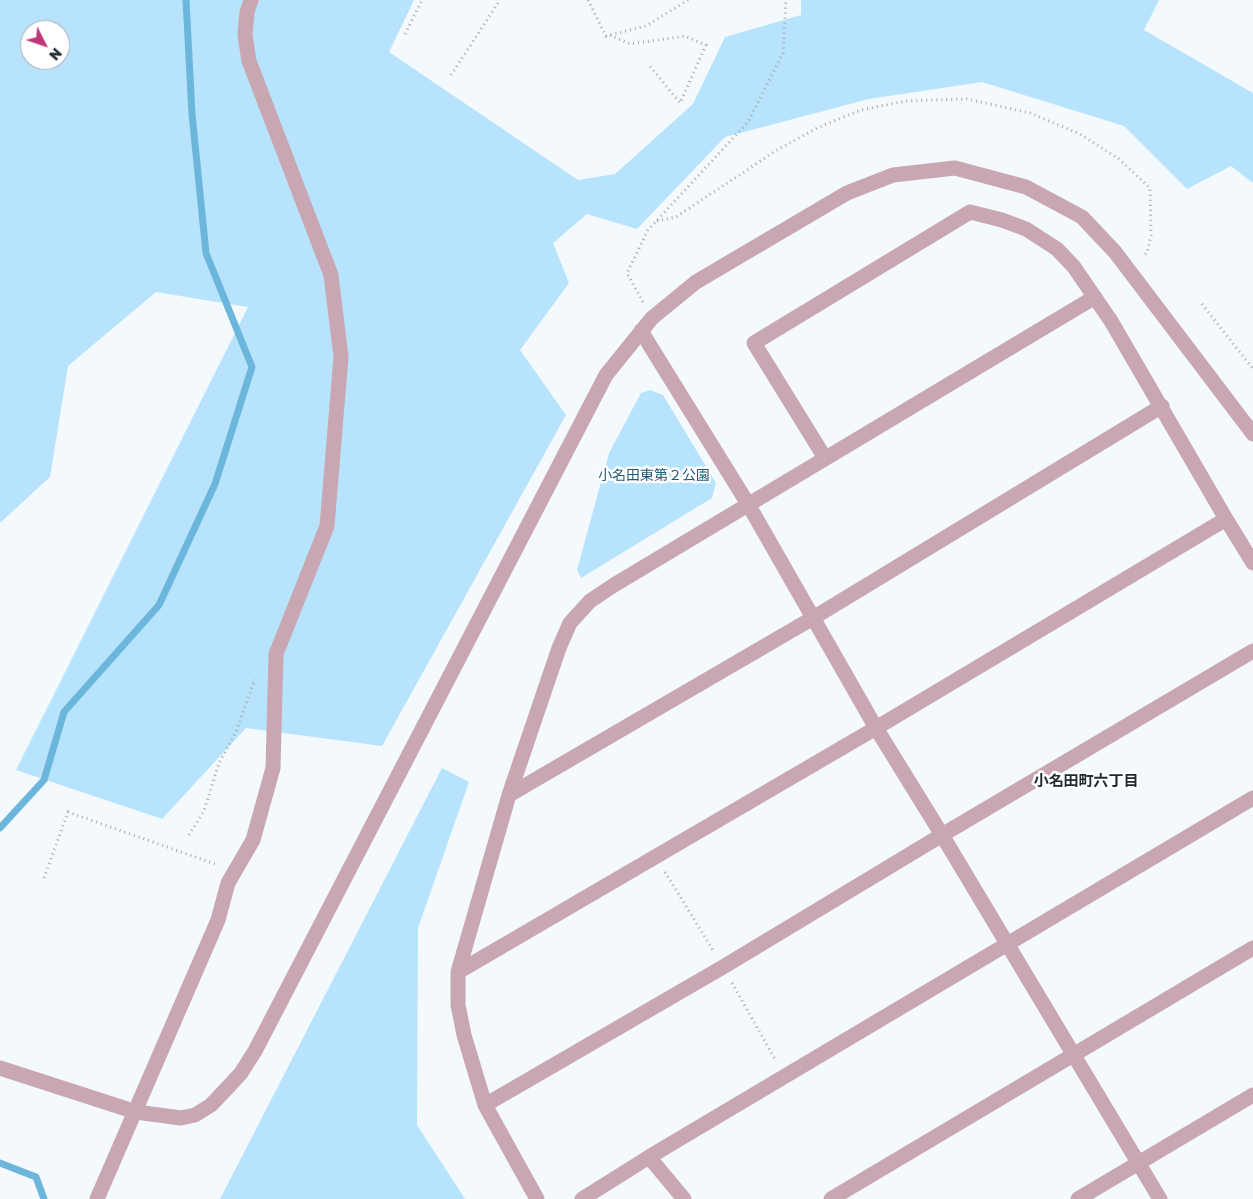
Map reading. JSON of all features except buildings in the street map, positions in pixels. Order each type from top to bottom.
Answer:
[{"type":"street","points":[[97,1199],[218,920],[228,883],[253,840],[273,768],[276,654],[327,526],[341,357],[331,275],[249,62],[245,35],[247,12],[251,0]]},
{"type":"street","points":[[0,1068],[136,1112],[181,1118],[195,1115],[211,1105],[241,1073],[255,1051],[606,375],[652,318],[696,282],[847,192],[893,175],[955,168],[1026,187],[1082,217],[1115,252],[1253,434]]},
{"type":"street","points":[[825,458],[754,343],[970,212],[1002,220],[1026,229],[1056,249],[1074,267],[1111,321],[1253,563]]},
{"type":"street","points":[[537,1199],[485,1105],[464,1035],[458,1005],[458,972],[509,795],[559,648],[570,623],[590,602],[614,585],[1095,297]]},
{"type":"street","points":[[641,331],[748,504],[876,728],[1160,1199]]},
{"type":"street","points":[[509,795],[812,618],[1162,406]]},
{"type":"street","points":[[458,972],[876,728],[1226,519]]},
{"type":"street","points":[[485,1105],[723,967],[1253,651]]},
{"type":"street","points":[[582,1199],[649,1157],[1253,798]]},
{"type":"street","points":[[831,1199],[1253,948]]},
{"type":"street","points":[[1078,1199],[1253,1095]]},
{"type":"street","points":[[649,1157],[684,1199]]},
{"type":"path","points":[[405,34],[422,0]]},
{"type":"path","points":[[451,75],[500,0]]},
{"type":"path","points":[[588,0],[606,36],[610,35],[630,44],[684,36],[706,44],[680,102],[649,66]]},
{"type":"path","points":[[610,35],[646,26],[688,0]]},
{"type":"path","points":[[652,318],[627,274],[648,230],[748,122],[783,53],[786,0]]},
{"type":"path","points":[[1202,304],[1253,369]]},
{"type":"path","points":[[189,835],[204,811],[219,763],[236,732],[255,677],[276,654]]},
{"type":"path","points":[[44,878],[68,812],[235,871]]},
{"type":"green space","points":[[0,0],[414,0],[389,52],[578,180],[615,174],[693,104],[725,37],[801,15],[801,0],[1159,0],[1144,30],[1253,93],[1253,183],[1231,166],[1187,189],[1124,126],[982,82],[869,99],[725,137],[637,229],[587,214],[553,243],[569,283],[520,350],[566,415],[382,746],[246,728],[162,819],[16,770],[248,307],[156,292],[68,366],[50,477],[0,523]]},
{"type":"green space","name":"小名田東第２公園","points":[[650,390],[663,395],[716,483],[712,498],[581,578],[577,570],[609,453],[641,393]]},
{"type":"green space","points":[[442,768],[469,782],[418,928],[417,1125],[465,1199],[220,1199]]},
{"type":"waterway","points":[[0,828],[44,780],[64,712],[159,605],[215,484],[252,367],[206,253],[192,114],[186,0]]},
{"type":"waterway","points":[[0,1163],[36,1177],[44,1199]]},
{"type":"district","name":"小名田町六丁目","points":[[1086,781]]}]
